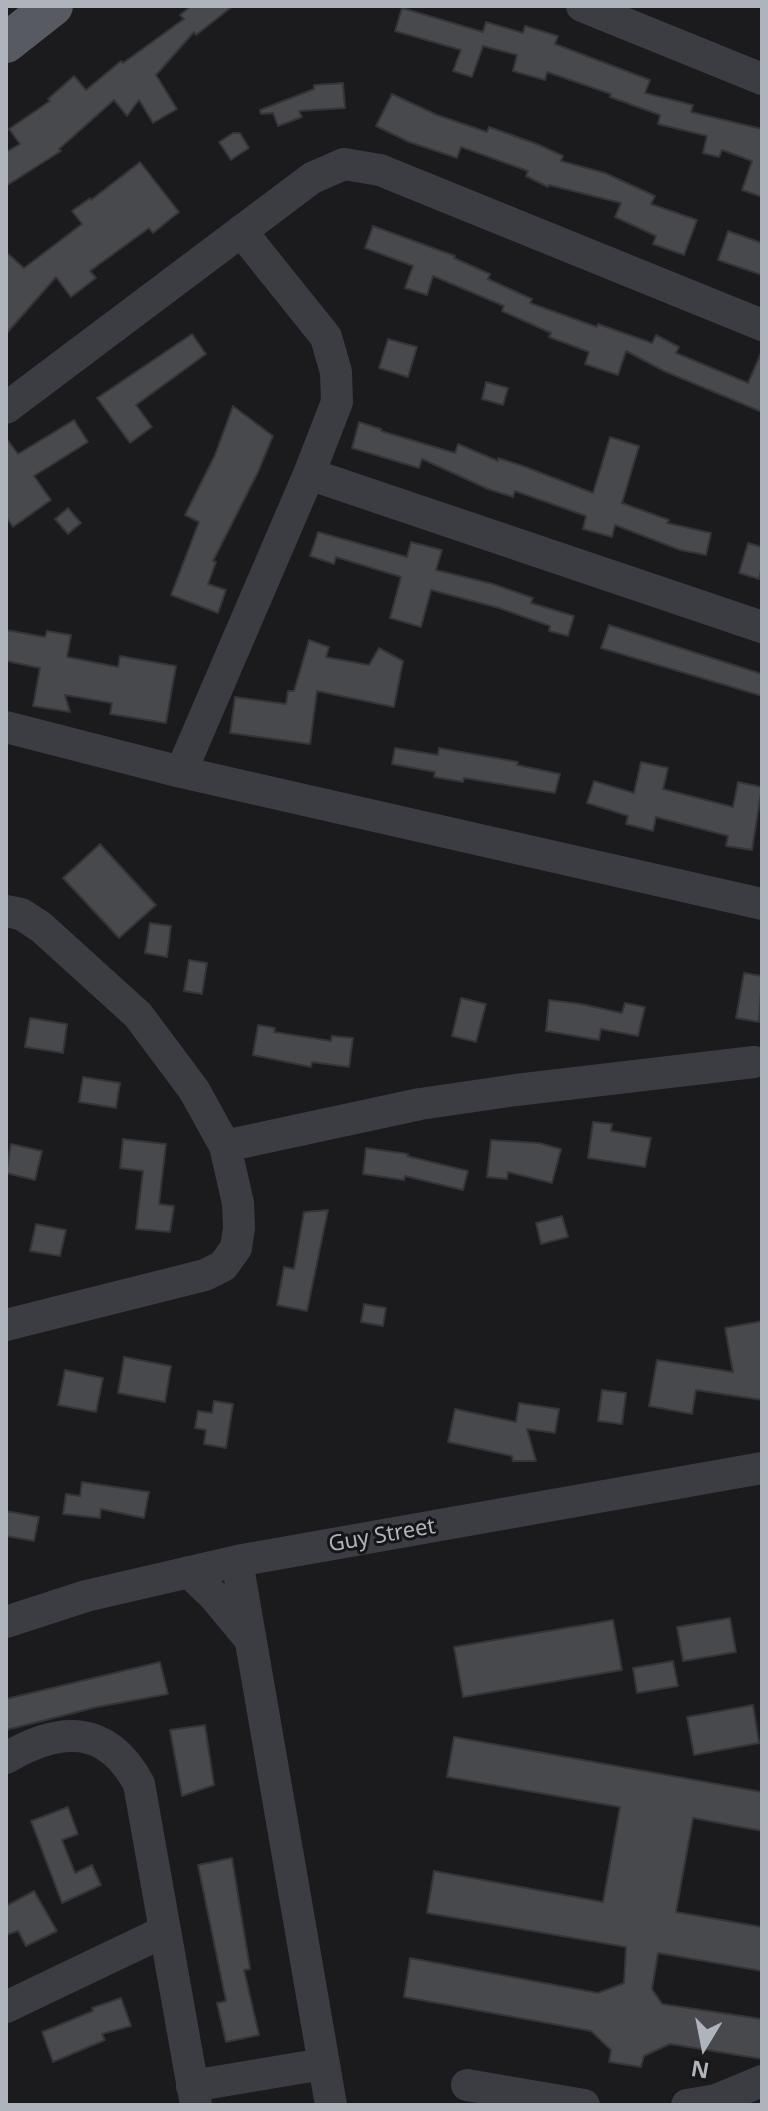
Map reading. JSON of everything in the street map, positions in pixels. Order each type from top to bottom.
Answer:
[{"type":"main road","points":[[6,43],[53,6]]},
{"type":"street","points":[[582,6],[762,79]]},
{"type":"street","points":[[6,408],[312,178],[344,164],[380,170],[762,325]]},
{"type":"street","points":[[181,772],[337,402],[336,372],[326,337],[241,231]]},
{"type":"street","points":[[309,474],[762,627]]},
{"type":"street","points":[[6,727],[181,772],[762,904]]},
{"type":"street","points":[[6,911],[21,914],[41,927],[138,1015],[194,1090],[225,1146],[238,1203],[239,1228],[236,1248],[223,1266],[205,1275],[6,1325]]},
{"type":"street","points":[[225,1146],[420,1104],[754,1062]]},
{"type":"street","name":"Guy Street","points":[[6,1622],[86,1596],[237,1561],[762,1468]]},
{"type":"street","points":[[237,1561],[331,2105]]},
{"type":"street","points":[[189,1572],[251,1640]]},
{"type":"street","points":[[6,1758],[28,1745],[58,1735],[86,1735],[115,1752],[131,1769],[139,1784],[194,2096],[323,2064]]},
{"type":"street","points":[[6,2007],[165,1931]]},
{"type":"street","points":[[707,2103],[762,2081]]},
{"type":"street","points":[[467,2085],[584,2105]]},
{"type":"building","points":[[191,6],[233,6],[196,35],[194,32],[156,75],[177,109],[153,123],[139,100],[127,116],[114,100],[59,149],[61,151],[6,186],[6,152],[20,144],[9,129],[50,101],[48,99],[74,76],[86,90],[121,61],[123,63],[184,19],[180,15]]},
{"type":"building","points":[[402,8],[483,32],[486,22],[523,33],[525,26],[558,36],[555,44],[650,80],[645,93],[693,105],[691,112],[762,129],[762,197],[742,190],[752,161],[722,150],[719,157],[703,153],[707,136],[658,124],[660,115],[610,97],[611,94],[547,72],[545,80],[513,71],[517,55],[483,46],[472,77],[453,71],[461,50],[395,31]]},
{"type":"building","points":[[343,83],[345,108],[299,111],[302,117],[278,126],[273,113],[261,114],[260,110],[314,89],[314,85]]},
{"type":"building","points":[[392,94],[437,115],[487,132],[489,127],[537,144],[563,156],[561,161],[605,173],[655,196],[651,204],[697,220],[684,255],[653,244],[656,236],[615,217],[621,203],[548,187],[526,176],[528,171],[461,147],[457,158],[409,142],[376,126]]},
{"type":"building","points":[[233,133],[240,133],[249,148],[231,160],[219,142]]},
{"type":"building","points":[[140,162],[179,212],[153,233],[149,228],[90,271],[96,278],[71,297],[56,277],[6,334],[6,252],[24,268],[82,224],[72,211]]},
{"type":"building","points":[[373,226],[455,256],[490,274],[488,279],[532,299],[530,303],[652,343],[656,335],[679,347],[676,353],[748,383],[762,351],[762,412],[664,371],[626,351],[618,375],[585,364],[589,352],[549,337],[551,333],[502,311],[504,306],[433,276],[427,295],[405,288],[413,266],[365,248]]},
{"type":"building","points":[[728,231],[762,243],[762,275],[718,260]]},
{"type":"building","points":[[192,334],[206,354],[136,405],[152,427],[130,443],[97,398]]},
{"type":"building","points":[[388,339],[417,347],[408,377],[379,368]]},
{"type":"building","points":[[486,382],[508,388],[503,405],[482,399]]},
{"type":"building","points":[[233,406],[273,436],[213,561],[216,562],[208,584],[226,590],[218,613],[171,595],[199,522],[185,515],[215,455]]},
{"type":"building","points":[[74,420],[88,442],[34,476],[51,500],[13,527],[6,517],[6,438],[18,454]]},
{"type":"building","points":[[359,422],[455,453],[458,444],[593,493],[610,437],[639,446],[622,503],[669,520],[667,523],[711,533],[706,555],[680,550],[615,525],[612,537],[583,529],[586,516],[515,491],[513,497],[488,489],[422,459],[419,468],[352,448]]},
{"type":"building","points":[[68,508],[81,523],[68,534],[55,519]]},
{"type":"building","points":[[318,532],[407,557],[411,542],[442,550],[436,570],[493,584],[533,598],[531,603],[574,616],[568,636],[549,631],[550,626],[499,608],[431,590],[421,627],[390,618],[401,577],[336,557],[334,564],[310,556]]},
{"type":"building","points":[[748,543],[762,547],[759,579],[739,573]]},
{"type":"building","points":[[609,625],[762,674],[762,696],[601,648]]},
{"type":"building","points":[[6,630],[45,637],[47,631],[71,635],[67,657],[118,667],[120,656],[176,666],[166,723],[110,714],[112,703],[65,695],[70,712],[33,706],[40,668],[6,661]]},
{"type":"building","points":[[309,640],[329,647],[326,657],[369,665],[379,648],[403,661],[394,707],[317,691],[310,744],[230,733],[235,697],[286,704],[288,691],[294,691]]},
{"type":"building","points":[[395,748],[438,755],[439,748],[518,762],[517,765],[560,774],[555,793],[464,778],[463,782],[434,777],[435,772],[392,764]]},
{"type":"building","points":[[641,762],[668,768],[663,789],[733,807],[738,782],[762,787],[752,850],[726,846],[728,836],[656,817],[653,831],[626,824],[628,816],[587,803],[594,781],[634,793]]},
{"type":"building","points":[[100,844],[156,905],[119,938],[63,878]]},
{"type":"building","points":[[150,923],[171,926],[167,957],[145,953]]},
{"type":"building","points":[[189,960],[207,963],[202,994],[184,991]]},
{"type":"building","points":[[744,973],[762,976],[759,1022],[736,1018]]},
{"type":"building","points":[[461,998],[486,1004],[476,1042],[452,1036]]},
{"type":"building","points":[[549,1000],[622,1013],[625,1003],[645,1007],[638,1036],[601,1029],[599,1040],[546,1031]]},
{"type":"building","points":[[30,1018],[67,1024],[63,1053],[25,1047]]},
{"type":"building","points":[[258,1025],[275,1028],[274,1032],[331,1041],[332,1036],[353,1038],[349,1067],[312,1062],[311,1067],[253,1055]]},
{"type":"building","points":[[83,1077],[120,1083],[116,1108],[79,1102]]},
{"type":"building","points":[[593,1122],[612,1124],[611,1131],[651,1138],[645,1167],[588,1158]]},
{"type":"building","points":[[123,1139],[166,1144],[159,1204],[174,1206],[170,1232],[136,1229],[143,1171],[120,1168]]},
{"type":"building","points":[[491,1140],[539,1143],[561,1149],[552,1183],[508,1172],[507,1179],[487,1177]]},
{"type":"building","points":[[11,1144],[42,1151],[35,1180],[6,1173]]},
{"type":"building","points":[[366,1148],[408,1154],[468,1171],[463,1190],[405,1176],[404,1180],[363,1174]]},
{"type":"building","points":[[328,1210],[307,1311],[277,1305],[284,1267],[294,1269],[304,1212]]},
{"type":"building","points":[[562,1216],[568,1237],[541,1244],[536,1223]]},
{"type":"building","points":[[36,1224],[66,1230],[60,1256],[30,1251]]},
{"type":"building","points":[[364,1304],[386,1308],[383,1326],[361,1322]]},
{"type":"building","points":[[762,1321],[762,1400],[696,1390],[692,1414],[649,1406],[657,1360],[733,1372],[725,1328]]},
{"type":"building","points":[[124,1357],[171,1366],[165,1402],[118,1393]]},
{"type":"building","points":[[65,1370],[103,1378],[96,1412],[58,1405]]},
{"type":"building","points":[[602,1390],[626,1393],[622,1424],[598,1421]]},
{"type":"building","points":[[214,1401],[233,1404],[226,1448],[204,1444],[206,1430],[195,1428],[198,1411],[212,1413]]},
{"type":"building","points":[[519,1403],[559,1409],[555,1433],[527,1429],[536,1461],[513,1461],[512,1456],[448,1442],[455,1409],[516,1422]]},
{"type":"building","points":[[82,1482],[149,1492],[144,1518],[101,1509],[100,1518],[63,1514],[66,1494],[80,1496]]},
{"type":"building","points":[[6,1511],[39,1517],[34,1541],[6,1536]]},
{"type":"building","points":[[730,1618],[736,1652],[683,1661],[677,1627]]},
{"type":"building","points":[[613,1620],[622,1670],[463,1697],[454,1647]]},
{"type":"building","points":[[673,1661],[678,1686],[637,1693],[633,1668]]},
{"type":"building","points":[[160,1662],[168,1694],[97,1707],[6,1730],[6,1699]]},
{"type":"building","points":[[753,1705],[759,1743],[694,1755],[687,1717]]},
{"type":"building","points":[[205,1725],[214,1785],[182,1796],[170,1730]]},
{"type":"building","points":[[454,1737],[762,1792],[762,1831],[693,1818],[676,1912],[762,1927],[762,1971],[658,1953],[652,1989],[662,2004],[762,2019],[762,2059],[670,2044],[644,2056],[641,2067],[609,2062],[611,2050],[591,2031],[404,1997],[410,1958],[598,1993],[624,1983],[626,1947],[427,1913],[434,1871],[603,1902],[620,1807],[447,1777]]},
{"type":"building","points":[[68,1807],[78,1834],[62,1840],[75,1873],[92,1865],[101,1885],[62,1903],[31,1821]]},
{"type":"building","points":[[232,1858],[250,1969],[244,1970],[259,2035],[226,2042],[217,2003],[226,2001],[198,1865]]},
{"type":"building","points":[[34,1891],[57,1931],[26,1946],[18,1931],[6,1935],[6,1906]]},
{"type":"building","points":[[121,1998],[131,2026],[102,2034],[105,2040],[53,2062],[42,2032]]}]
